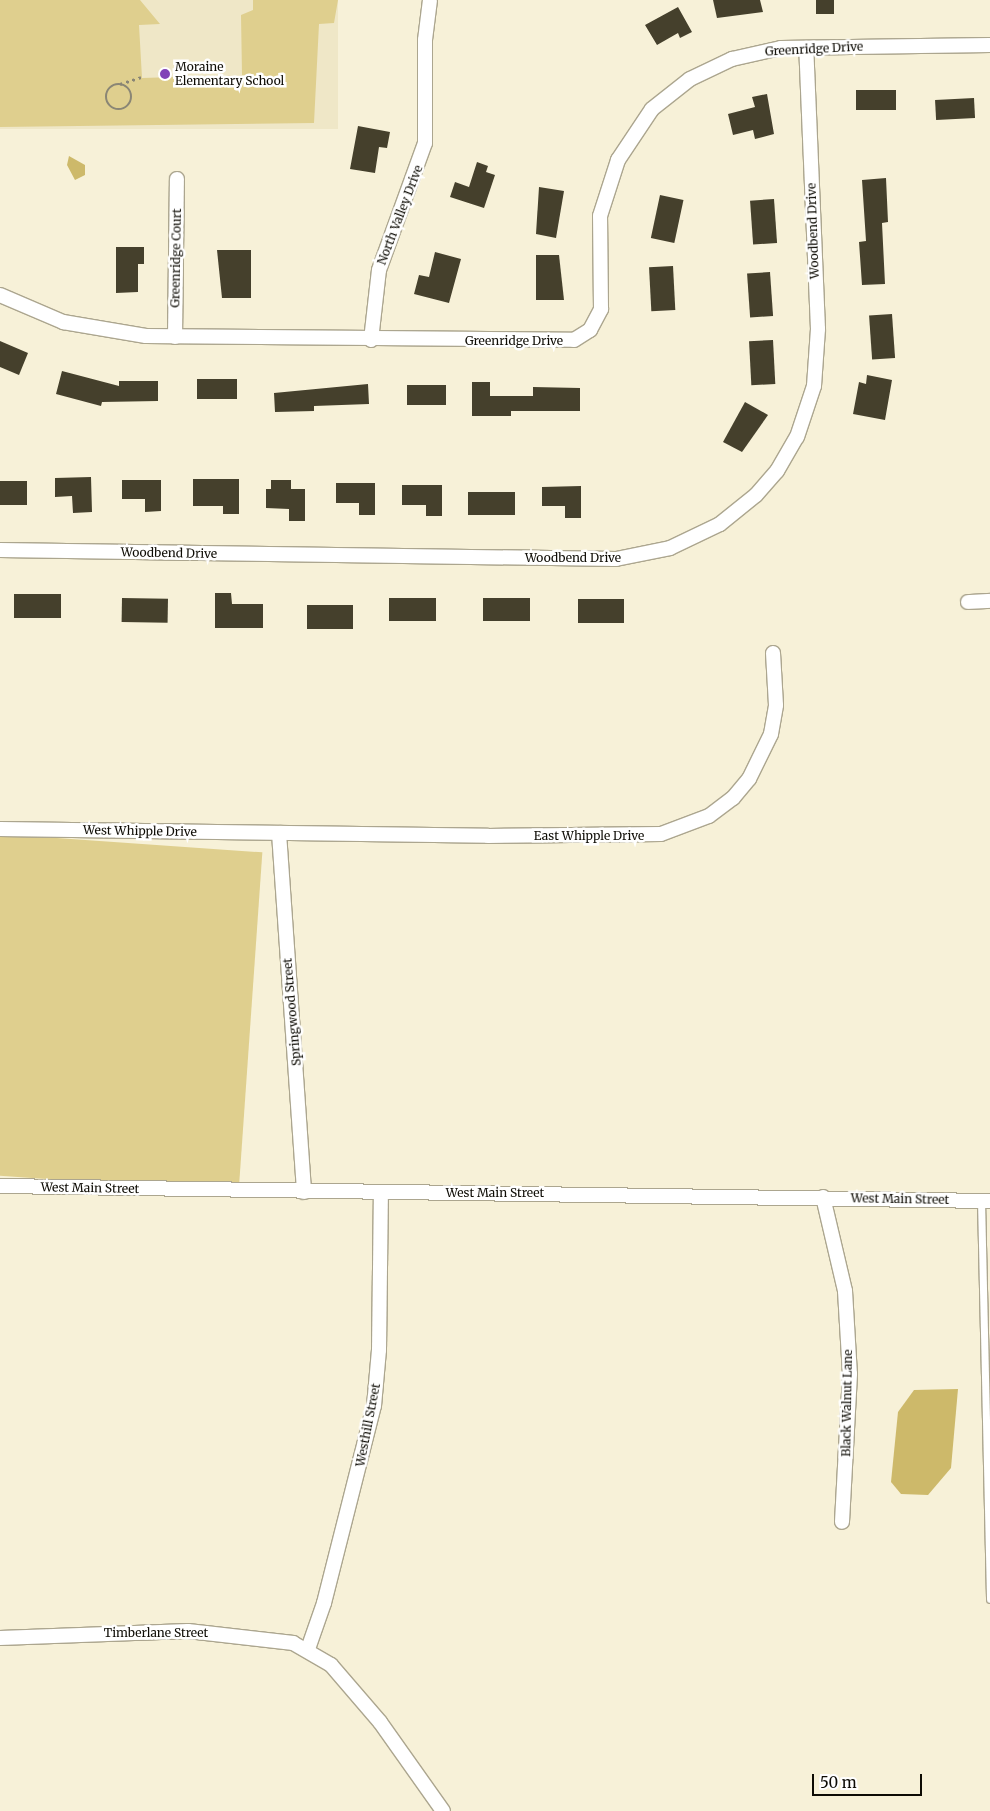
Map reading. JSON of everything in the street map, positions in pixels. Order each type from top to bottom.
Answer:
[{"type":"street","name":"North Valley Drive","points":[[371,340],[378,270],[426,143],[425,40],[430,0]]},
{"type":"street","name":"Greenridge Drive","points":[[0,294],[41,314],[90,329],[175,337],[563,343],[584,336],[595,324],[600,309],[598,236],[604,197],[618,160],[637,128],[670,93],[711,68],[756,52],[806,48],[990,45]]},
{"type":"street","name":"Woodbend Drive","points":[[0,550],[616,559],[670,548],[720,524],[756,495],[777,470],[797,436],[814,386],[818,329],[806,48]]},
{"type":"street","name":"Greenridge Court","points":[[175,337],[177,179]]},
{"type":"street","points":[[968,602],[990,601]]},
{"type":"street","name":"East Whipple Drive","points":[[279,833],[633,837],[686,827],[733,798],[762,757],[776,705],[773,653]]},
{"type":"street","name":"West Whipple Drive","points":[[0,829],[279,833]]},
{"type":"street","name":"Springwood Street","points":[[279,833],[304,1192]]},
{"type":"street","name":"West Main Street","points":[[0,1186],[304,1192],[986,1200]]},
{"type":"street","name":"Westhill Street","points":[[308,1649],[324,1603],[374,1406],[380,1350],[381,1193]]},
{"type":"street","name":"Black Walnut Lane","points":[[823,1197],[845,1291],[847,1319],[850,1374],[842,1522]]},
{"type":"street","name":"Timberlane Street","points":[[0,1638],[188,1631],[294,1643],[308,1649],[331,1665],[380,1722],[443,1811]]},
{"type":"lane","points":[[986,1200],[990,1599]]},
{"type":"path","points":[[116,85],[131,91],[131,104],[124,109],[112,108],[107,101],[109,90],[116,85],[141,77]]},
{"type":"shaded area","name":"Moraine Elementary School","points":[[0,0],[338,0],[338,129],[0,129]]},
{"type":"shaded area","name":"Moraine Elementary School","points":[[0,0],[140,0],[160,24],[139,25],[142,78],[242,75],[241,15],[253,10],[253,0],[338,0],[334,23],[319,24],[314,123],[0,127]]},
{"type":"shaded area","points":[[69,156],[85,165],[85,175],[75,180],[67,165]]},
{"type":"shaded area","points":[[0,834],[262,852],[239,1193],[0,1176]]},
{"type":"shaded area","points":[[958,1389],[951,1468],[928,1495],[901,1494],[891,1482],[898,1412],[914,1390]]},
{"type":"building","points":[[713,0],[760,0],[763,12],[717,18]]},
{"type":"building","points":[[816,0],[834,0],[834,14],[816,14]]},
{"type":"building","points":[[678,7],[692,32],[680,38],[678,33],[657,45],[645,25]]},
{"type":"building","points":[[856,90],[896,90],[896,110],[856,110]]},
{"type":"building","points":[[767,94],[774,134],[755,139],[753,130],[733,135],[728,114],[755,107],[752,97]]},
{"type":"building","points":[[974,98],[975,118],[936,120],[935,100]]},
{"type":"building","points":[[358,126],[390,132],[387,148],[379,147],[375,173],[350,169]]},
{"type":"building","points":[[477,162],[488,166],[486,172],[495,175],[484,208],[450,197],[455,182],[469,187]]},
{"type":"building","points":[[886,178],[888,222],[882,223],[885,284],[862,285],[859,242],[866,241],[862,180]]},
{"type":"building","points":[[539,187],[564,191],[556,238],[536,234]]},
{"type":"building","points":[[660,195],[683,200],[674,243],[651,238]]},
{"type":"building","points":[[774,199],[777,243],[753,245],[750,201]]},
{"type":"building","points":[[116,247],[144,247],[144,264],[138,264],[138,292],[116,293]]},
{"type":"building","points":[[217,250],[251,250],[251,298],[222,298]]},
{"type":"building","points":[[435,252],[461,259],[449,303],[414,294],[419,275],[429,277]]},
{"type":"building","points":[[536,255],[559,255],[564,300],[536,300]]},
{"type":"building","points":[[673,266],[675,310],[651,311],[649,267]]},
{"type":"building","points":[[770,272],[773,316],[750,317],[747,274]]},
{"type":"building","points":[[892,314],[895,358],[872,359],[869,316]]},
{"type":"building","points":[[773,340],[775,384],[751,385],[749,341]]},
{"type":"building","points":[[0,341],[28,353],[19,375],[0,367]]},
{"type":"building","points":[[62,371],[119,386],[119,381],[158,381],[158,401],[102,402],[101,406],[56,394]]},
{"type":"building","points":[[867,375],[892,380],[885,420],[853,414],[859,382],[866,384]]},
{"type":"building","points":[[197,379],[237,379],[237,399],[197,399]]},
{"type":"building","points":[[472,382],[490,382],[490,396],[533,396],[533,387],[580,388],[580,411],[511,411],[511,416],[472,416]]},
{"type":"building","points":[[368,384],[369,404],[314,406],[314,411],[275,412],[274,393]]},
{"type":"building","points":[[407,385],[446,385],[446,405],[407,405]]},
{"type":"building","points":[[745,402],[768,415],[742,452],[723,442]]},
{"type":"building","points":[[91,477],[92,512],[73,513],[72,496],[55,497],[55,478]]},
{"type":"building","points":[[193,479],[239,479],[239,514],[223,514],[223,506],[193,506]]},
{"type":"building","points":[[122,480],[161,480],[161,511],[145,512],[145,499],[122,499]]},
{"type":"building","points":[[271,480],[291,480],[291,489],[305,489],[305,521],[289,521],[289,509],[266,508],[266,489],[271,489]]},
{"type":"building","points":[[0,481],[27,481],[27,505],[0,505]]},
{"type":"building","points":[[336,483],[375,483],[375,515],[359,515],[359,503],[336,503]]},
{"type":"building","points":[[402,485],[442,485],[442,516],[426,516],[426,505],[402,505]]},
{"type":"building","points":[[581,486],[581,518],[565,518],[565,506],[542,506],[542,487]]},
{"type":"building","points":[[468,492],[515,492],[515,515],[468,515]]},
{"type":"building","points":[[215,593],[231,593],[232,604],[263,604],[263,628],[215,628]]},
{"type":"building","points":[[14,594],[61,594],[61,618],[14,618]]},
{"type":"building","points":[[122,598],[168,599],[168,623],[122,622]]},
{"type":"building","points":[[389,598],[436,598],[436,621],[389,621]]},
{"type":"building","points":[[483,598],[530,598],[530,621],[483,621]]},
{"type":"building","points":[[578,599],[624,599],[624,623],[578,623]]},
{"type":"building","points":[[307,605],[353,605],[353,629],[307,629]]},
{"type":"place","name":"Moraine Elementary School","points":[[165,74]]}]
